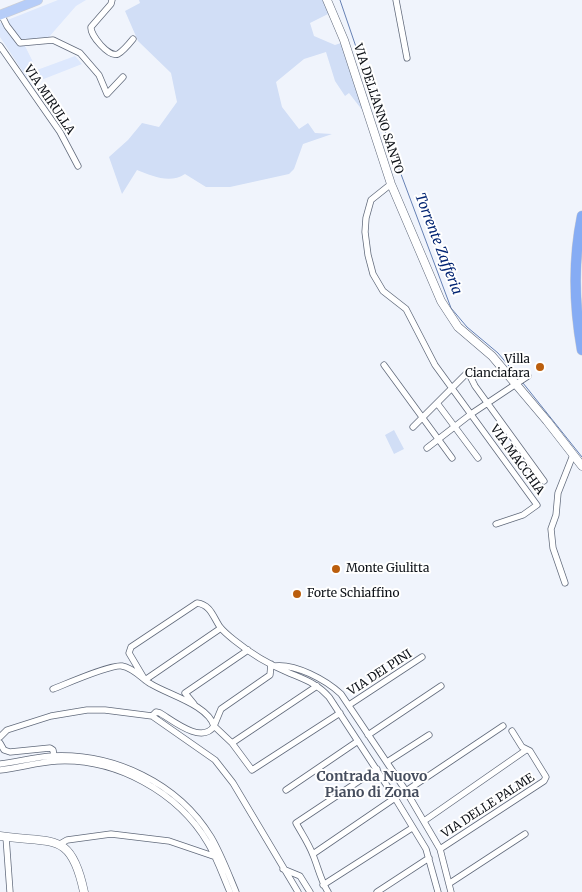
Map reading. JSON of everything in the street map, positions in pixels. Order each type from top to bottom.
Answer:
[{"type":"highway","points":[[582,216],[575,289],[576,313],[582,350]]},
{"type":"main road","points":[[1,15],[38,0]]},
{"type":"street","points":[[112,0],[111,4],[91,27],[92,34],[107,52],[114,55],[119,54],[133,39]]},
{"type":"street","name":"VIA DELL'ANNO SANTO","points":[[327,0],[344,40],[391,184],[424,264],[448,313],[462,332],[492,356],[516,382],[582,466]]},
{"type":"street","points":[[396,0],[407,58]]},
{"type":"street","points":[[1,15],[20,43],[53,40],[80,53],[99,75],[108,94],[124,76]]},
{"type":"street","name":"VIA MIRULLA","points":[[0,46],[60,132],[78,166]]},
{"type":"street","points":[[391,184],[371,200],[366,218],[368,255],[373,274],[383,291],[408,311],[432,360],[471,414]]},
{"type":"street","points":[[384,365],[452,458]]},
{"type":"street","points":[[413,427],[468,372],[475,386],[544,481]]},
{"type":"street","points":[[427,448],[471,414],[526,376]]},
{"type":"street","points":[[437,403],[478,458]]},
{"type":"street","name":"VIA MACCHIA","points":[[471,414],[537,505],[523,515],[496,524]]},
{"type":"street","points":[[565,583],[553,548],[551,533],[556,515],[558,494],[573,455]]},
{"type":"street","points":[[145,680],[129,652],[131,647],[197,603],[209,608],[221,628],[248,650],[272,665],[304,678],[317,686],[329,697],[340,713],[396,798],[426,849],[438,892]]},
{"type":"street","points":[[145,680],[221,628]]},
{"type":"street","points":[[197,708],[185,693],[248,650]]},
{"type":"street","name":"VIA DEI PINI","points":[[349,705],[422,657]]},
{"type":"street","points":[[272,665],[286,666],[319,678],[335,688],[349,705],[406,791],[440,849],[451,892]]},
{"type":"street","points":[[152,716],[156,712],[160,713],[190,731],[204,733],[212,730],[221,709],[270,676],[272,665]]},
{"type":"street","points":[[53,689],[108,668],[122,666],[138,673],[145,680],[197,708],[213,720],[214,726],[232,742],[252,770],[340,713]]},
{"type":"street","points":[[232,742],[317,686]]},
{"type":"street","points":[[368,735],[441,686]]},
{"type":"street","points":[[0,737],[7,730],[39,719],[87,710],[152,716],[215,760],[223,769],[298,892]]},
{"type":"street","points":[[406,791],[503,726]]},
{"type":"street","name":"VIA DELLE PALME","points":[[440,849],[544,781],[546,777],[530,752],[522,747],[512,731]]},
{"type":"street","points":[[387,762],[429,735]]},
{"type":"street","points":[[286,790],[358,741]]},
{"type":"street","points":[[0,743],[4,750],[10,752],[50,748],[53,750],[54,756]]},
{"type":"street","points":[[424,821],[526,750]]},
{"type":"street","points":[[0,764],[54,756],[74,756],[113,763],[154,781],[191,811],[210,835],[230,892]]},
{"type":"street","points":[[0,770],[48,762],[71,761],[100,766],[129,775],[155,788],[182,810],[200,832],[218,856],[236,892]]},
{"type":"street","points":[[328,892],[323,885],[313,854],[296,823],[377,769]]},
{"type":"street","points":[[313,854],[396,798]]},
{"type":"street","points":[[323,885],[412,828]]},
{"type":"street","points":[[60,844],[67,840],[111,834],[169,841],[218,856]]},
{"type":"street","points":[[450,883],[525,834]]},
{"type":"street","points":[[10,892],[3,837],[60,844],[72,855],[79,871],[84,892]]},
{"type":"street","points":[[377,892],[429,858]]},
{"type":"street","points":[[283,869],[298,874],[310,892]]},
{"type":"shaded area","points":[[58,0],[86,0],[76,6],[49,37],[22,40],[37,70],[75,56],[82,64],[31,84],[0,37],[0,23]]},
{"type":"shaded area","points":[[139,0],[324,0],[330,13],[310,23],[314,36],[335,45],[341,43],[366,115],[349,93],[345,96],[335,81],[326,52],[304,59],[276,82],[282,107],[299,129],[308,123],[315,133],[332,134],[303,144],[294,169],[289,174],[230,187],[206,187],[185,174],[167,179],[155,177],[137,170],[122,194],[109,157],[128,140],[142,123],[159,127],[177,102],[171,73],[138,41],[125,11],[140,3]]},
{"type":"shaded area","points":[[394,430],[404,449],[394,454],[385,435]]},
{"type":"waterway","name":"Torrente Zafferia","points":[[340,0],[383,126],[451,308],[467,327],[498,353],[519,378]]},
{"type":"waterway","name":"Torrente Zafferia","points":[[523,383],[582,457]]},
{"type":"place","name":"Villa Cianciafara","points":[[540,367]]},
{"type":"place","name":"Monte Giulitta","points":[[336,569]]},
{"type":"place","name":"Forte Schiaffino","points":[[297,594]]},
{"type":"district","name":"Contrada Nuovo Piano di Zona","points":[[372,786]]}]
